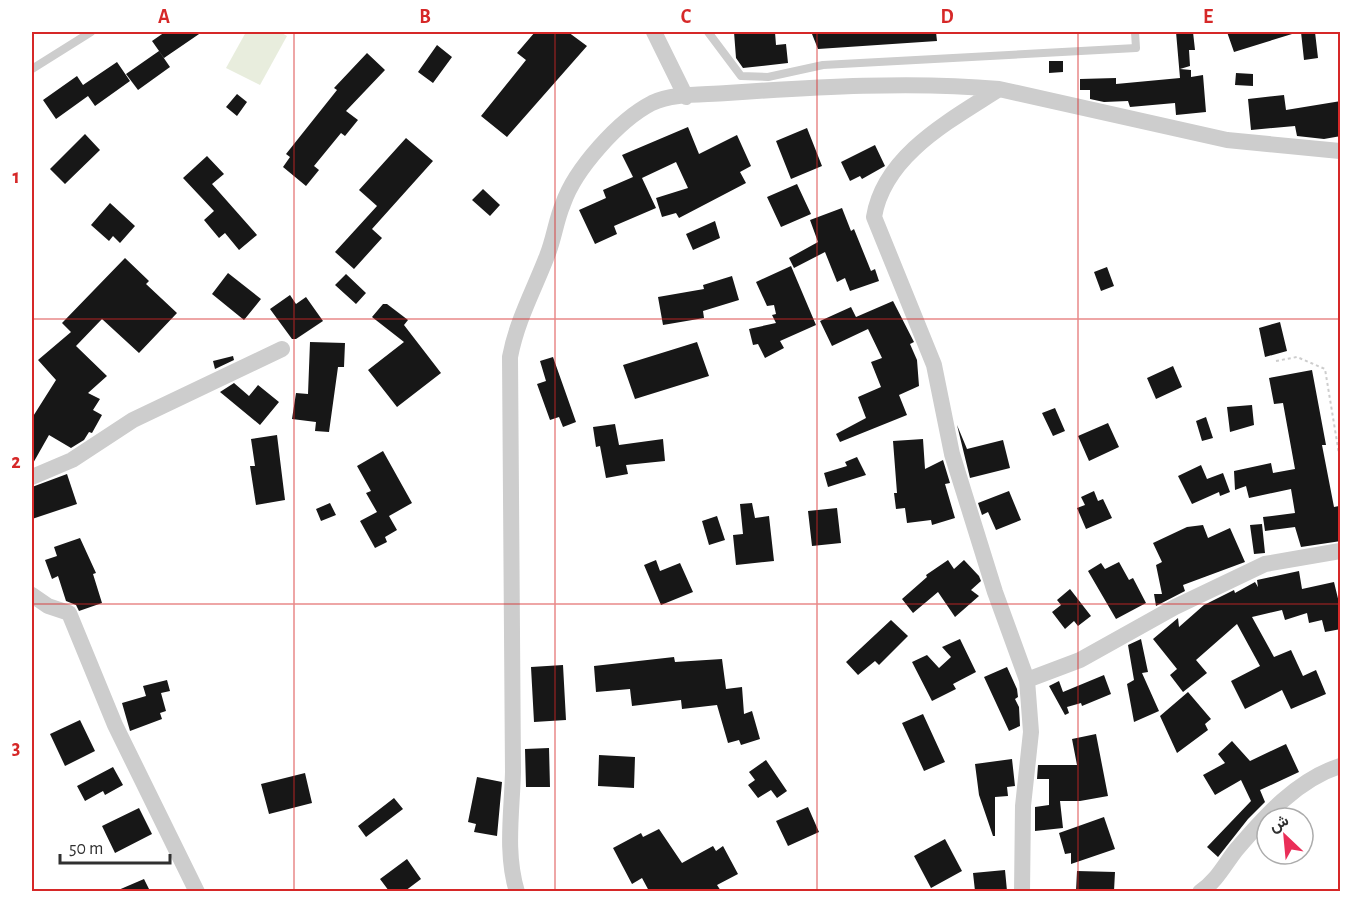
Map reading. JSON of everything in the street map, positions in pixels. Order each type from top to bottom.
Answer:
[{"type":"street","points":[[654,32],[686,97]]},
{"type":"street","points":[[517,891],[511,862],[510,832],[513,772],[510,369],[513,342],[528,296],[548,253],[562,204],[573,180],[632,115],[653,103],[675,96],[769,90],[928,86],[999,89],[1227,140],[1341,151]]},
{"type":"street","points":[[999,89],[922,140],[877,198],[874,217],[934,365],[952,454],[995,592],[1027,680],[1031,732],[1023,806],[1022,891]]},
{"type":"street","points":[[32,477],[72,460],[133,420],[282,349]]},
{"type":"street","points":[[1027,680],[1080,660],[1175,608],[1265,564],[1341,551]]},
{"type":"street","points":[[32,595],[48,606],[69,613],[115,725],[197,891]]},
{"type":"street","points":[[1200,891],[1208,886],[1237,849],[1289,795],[1304,782],[1341,766]]},
{"type":"lane","points":[[32,69],[91,32]]},
{"type":"lane","points":[[708,32],[741,76],[768,77],[823,64],[1136,48],[1135,32]]},
{"type":"path","points":[[1276,361],[1297,357],[1324,369],[1341,460]]},
{"type":"green space","points":[[246,32],[280,32],[287,36],[260,85],[226,68]]},
{"type":"building","points":[[165,32],[202,32],[164,58],[152,41]]},
{"type":"building","points":[[535,32],[568,32],[587,46],[507,137],[481,116],[526,60],[517,53]]},
{"type":"building","points":[[734,32],[775,32],[776,45],[786,44],[788,63],[743,68],[736,58]]},
{"type":"building","points":[[820,32],[936,32],[937,41],[818,49],[812,34]]},
{"type":"building","points":[[1176,32],[1193,32],[1195,50],[1189,50],[1190,66],[1180,69],[1191,70],[1191,77],[1203,75],[1206,112],[1176,115],[1175,103],[1130,107],[1128,101],[1104,102],[1090,99],[1090,90],[1080,90],[1080,79],[1116,78],[1116,84],[1180,78]]},
{"type":"building","points":[[1227,32],[1291,32],[1292,34],[1234,52]]},
{"type":"building","points":[[1301,32],[1315,32],[1318,58],[1304,60]]},
{"type":"building","points":[[437,45],[452,57],[433,83],[418,72]]},
{"type":"building","points":[[159,51],[170,67],[138,90],[126,74]]},
{"type":"building","points":[[367,53],[385,70],[346,111],[358,120],[345,136],[341,133],[314,166],[319,170],[306,186],[283,167],[290,157],[286,154],[337,90],[334,88]]},
{"type":"building","points":[[1049,61],[1063,61],[1063,72],[1049,73]]},
{"type":"building","points":[[117,62],[130,81],[95,106],[88,96],[56,119],[43,100],[77,76],[83,85]]},
{"type":"building","points":[[1236,73],[1253,74],[1253,86],[1235,85]]},
{"type":"building","points":[[237,94],[247,102],[237,116],[226,107]]},
{"type":"building","points":[[1284,95],[1286,110],[1341,101],[1341,136],[1324,139],[1297,136],[1295,126],[1251,130],[1248,99]]},
{"type":"building","points":[[688,127],[699,154],[737,135],[751,166],[740,172],[746,183],[679,218],[676,213],[662,217],[656,198],[688,188],[676,162],[642,178],[656,208],[614,226],[617,234],[595,244],[579,210],[606,198],[603,190],[633,177],[622,155]]},
{"type":"building","points":[[807,128],[822,166],[791,179],[776,141]]},
{"type":"building","points":[[85,134],[100,150],[65,184],[50,169]]},
{"type":"building","points":[[406,138],[433,161],[372,229],[382,238],[354,269],[335,252],[377,206],[359,190]]},
{"type":"building","points":[[875,145],[885,166],[862,179],[860,176],[850,181],[841,162]]},
{"type":"building","points":[[207,156],[224,174],[212,184],[257,235],[239,250],[225,233],[219,238],[204,220],[214,211],[183,178]]},
{"type":"building","points":[[797,184],[811,214],[781,227],[767,197]]},
{"type":"building","points":[[483,189],[500,205],[490,216],[472,200]]},
{"type":"building","points":[[110,203],[135,226],[120,243],[113,236],[109,241],[91,225]]},
{"type":"building","points":[[842,208],[851,231],[854,229],[871,271],[875,269],[879,281],[850,291],[845,278],[837,282],[825,252],[794,268],[789,258],[818,242],[810,220]]},
{"type":"building","points":[[715,221],[720,238],[693,250],[686,234]]},
{"type":"building","points":[[125,258],[149,281],[146,284],[177,313],[139,353],[102,319],[76,346],[107,376],[88,393],[100,399],[93,410],[102,415],[92,433],[89,432],[84,440],[71,448],[49,435],[32,465],[32,418],[56,380],[38,360],[71,332],[62,323]]},
{"type":"building","points":[[791,266],[816,325],[780,341],[784,348],[765,358],[758,344],[753,345],[749,329],[776,323],[772,315],[776,314],[774,305],[767,306],[756,282]]},
{"type":"building","points":[[1107,267],[1114,286],[1101,291],[1094,272]]},
{"type":"building","points":[[228,273],[261,299],[244,320],[212,294]]},
{"type":"building","points":[[346,274],[366,293],[356,304],[335,285]]},
{"type":"building","points":[[732,276],[739,300],[703,311],[704,318],[663,325],[658,297],[704,289],[703,285]]},
{"type":"building","points":[[290,295],[296,304],[306,297],[323,321],[296,339],[292,339],[270,309]]},
{"type":"building","points":[[893,301],[914,342],[910,344],[917,360],[919,386],[899,395],[907,415],[840,442],[836,434],[866,418],[858,397],[881,387],[871,362],[882,358],[868,329],[832,346],[820,321],[851,307],[856,317]]},
{"type":"building","points":[[383,304],[387,304],[408,320],[404,325],[441,373],[397,407],[368,370],[404,342],[372,317]]},
{"type":"building","points":[[1280,322],[1287,351],[1265,357],[1259,328]]},
{"type":"building","points":[[310,342],[345,343],[344,367],[338,367],[329,432],[315,431],[316,422],[292,419],[296,393],[308,394]]},
{"type":"building","points":[[697,342],[709,376],[635,399],[623,365]]},
{"type":"building","points":[[233,356],[234,360],[215,369],[213,361]]},
{"type":"building","points":[[553,357],[576,422],[563,427],[559,417],[550,420],[537,384],[546,381],[540,361]]},
{"type":"building","points":[[1173,366],[1182,387],[1156,399],[1147,378]]},
{"type":"building","points":[[1312,370],[1326,445],[1322,445],[1334,507],[1339,506],[1341,541],[1301,547],[1295,527],[1265,531],[1263,517],[1295,513],[1291,489],[1249,498],[1246,486],[1235,490],[1234,471],[1271,463],[1273,473],[1295,469],[1283,403],[1274,404],[1269,378]]},
{"type":"building","points":[[234,383],[249,396],[258,385],[279,402],[260,425],[220,392]]},
{"type":"building","points":[[1252,405],[1254,425],[1230,432],[1227,407]]},
{"type":"building","points":[[1055,408],[1065,431],[1053,436],[1042,413]]},
{"type":"building","points":[[1206,417],[1213,438],[1202,441],[1196,421]]},
{"type":"building","points":[[1108,423],[1119,447],[1089,461],[1078,436]]},
{"type":"building","points":[[615,424],[619,445],[663,439],[665,461],[626,465],[628,474],[606,478],[600,446],[596,447],[593,427]]},
{"type":"building","points":[[957,425],[967,449],[1003,440],[1010,468],[970,478]]},
{"type":"building","points":[[277,435],[285,500],[256,505],[250,466],[255,466],[251,439]]},
{"type":"building","points":[[923,439],[925,469],[943,460],[950,483],[945,484],[955,518],[932,525],[931,520],[907,523],[905,508],[896,509],[894,493],[897,493],[893,441]]},
{"type":"building","points":[[383,451],[412,503],[389,516],[397,530],[385,537],[387,542],[375,548],[360,521],[377,512],[366,493],[371,491],[357,466]]},
{"type":"building","points":[[857,457],[866,475],[828,487],[824,473],[847,466],[845,462]]},
{"type":"building","points":[[1201,465],[1207,479],[1223,473],[1230,492],[1220,496],[1219,492],[1192,504],[1178,476]]},
{"type":"building","points":[[67,474],[77,504],[32,519],[32,487]]},
{"type":"building","points":[[1009,491],[1021,520],[996,530],[988,512],[982,515],[978,503]]},
{"type":"building","points":[[1094,491],[1098,501],[1103,499],[1112,518],[1086,529],[1077,508],[1085,505],[1081,497]]},
{"type":"building","points":[[330,503],[336,515],[321,521],[316,509]]},
{"type":"building","points":[[752,503],[755,518],[769,516],[774,561],[736,565],[733,535],[743,534],[740,504]]},
{"type":"building","points":[[837,508],[841,543],[812,546],[808,511]]},
{"type":"building","points":[[717,516],[725,540],[709,545],[702,521]]},
{"type":"building","points":[[1262,524],[1265,553],[1254,554],[1250,525]]},
{"type":"building","points":[[1203,525],[1208,538],[1230,528],[1245,562],[1183,585],[1185,591],[1156,606],[1154,594],[1162,594],[1156,565],[1162,562],[1153,543],[1187,527]]},
{"type":"building","points":[[80,538],[96,573],[93,574],[102,603],[79,611],[76,605],[66,601],[58,576],[52,579],[45,560],[57,556],[54,547]]},
{"type":"building","points":[[656,560],[660,571],[680,563],[693,592],[661,605],[644,565]]},
{"type":"building","points":[[948,560],[954,569],[964,560],[979,576],[981,581],[971,590],[979,596],[955,617],[938,592],[913,613],[902,599],[927,577],[926,575]]},
{"type":"building","points":[[1119,562],[1129,580],[1133,578],[1146,603],[1116,619],[1088,571],[1101,563],[1105,569]]},
{"type":"building","points":[[1299,571],[1302,589],[1334,582],[1341,611],[1341,629],[1325,632],[1322,620],[1309,623],[1307,613],[1285,620],[1282,610],[1252,617],[1274,657],[1291,650],[1303,676],[1316,670],[1326,694],[1291,709],[1282,690],[1245,709],[1231,681],[1260,666],[1237,624],[1196,660],[1207,673],[1183,692],[1170,675],[1177,669],[1153,639],[1178,618],[1179,627],[1204,605],[1234,590],[1235,593],[1255,582],[1258,587],[1257,580]]},
{"type":"building","points":[[1070,589],[1091,616],[1078,626],[1074,621],[1065,629],[1052,612],[1061,605],[1057,600]]},
{"type":"building","points":[[891,620],[908,636],[879,665],[875,661],[858,675],[846,662]]},
{"type":"building","points":[[960,639],[976,672],[953,684],[956,689],[932,701],[912,662],[927,655],[939,668],[951,657],[942,647]]},
{"type":"building","points":[[1141,639],[1148,672],[1142,673],[1159,711],[1134,722],[1127,684],[1134,680],[1128,645]]},
{"type":"building","points":[[674,657],[675,662],[722,659],[726,689],[742,687],[744,714],[752,711],[760,739],[741,745],[739,740],[728,743],[717,705],[682,709],[681,700],[632,706],[630,689],[596,692],[594,666]]},
{"type":"building","points":[[563,665],[566,720],[534,722],[531,667]]},
{"type":"building","points":[[1007,667],[1017,689],[1018,697],[1015,699],[1019,707],[1020,726],[1009,731],[984,677]]},
{"type":"building","points":[[1104,675],[1111,694],[1082,706],[1081,703],[1067,707],[1069,713],[1065,715],[1049,686],[1059,681],[1063,692]]},
{"type":"building","points":[[167,680],[170,691],[161,693],[166,711],[160,713],[162,719],[130,731],[122,703],[146,696],[143,686]]},
{"type":"building","points":[[1188,692],[1211,719],[1205,724],[1208,730],[1177,753],[1160,716]]},
{"type":"building","points":[[923,714],[945,762],[924,771],[902,723]]},
{"type":"building","points":[[80,720],[95,751],[65,766],[50,734]]},
{"type":"building","points":[[1096,734],[1108,796],[1080,801],[1060,801],[1063,828],[1035,831],[1035,807],[1049,805],[1049,779],[1037,779],[1038,765],[1077,765],[1072,739]]},
{"type":"building","points":[[1232,741],[1250,761],[1286,744],[1299,772],[1260,790],[1265,802],[1261,806],[1255,806],[1255,812],[1218,857],[1207,847],[1251,801],[1241,780],[1215,795],[1203,775],[1225,763],[1218,754]]},
{"type":"building","points":[[549,748],[550,787],[526,787],[525,749]]},
{"type":"building","points":[[599,755],[635,757],[634,788],[598,786]]},
{"type":"building","points":[[1012,759],[1015,786],[1007,787],[1008,796],[995,797],[995,836],[993,836],[979,795],[975,764]]},
{"type":"building","points":[[766,760],[787,791],[777,798],[771,790],[758,798],[748,785],[755,780],[749,772]]},
{"type":"building","points":[[113,767],[123,785],[105,795],[103,791],[85,801],[77,786]]},
{"type":"building","points":[[305,773],[312,803],[269,814],[261,784]]},
{"type":"building","points":[[477,777],[502,782],[497,836],[474,832],[476,824],[468,822]]},
{"type":"building","points":[[394,798],[403,809],[366,837],[358,826]]},
{"type":"building","points":[[808,807],[819,832],[788,846],[776,821]]},
{"type":"building","points":[[139,808],[152,834],[115,853],[102,826]]},
{"type":"building","points":[[1104,817],[1115,849],[1071,864],[1071,853],[1065,854],[1059,833]]},
{"type":"building","points":[[659,829],[682,863],[713,846],[716,851],[723,846],[738,874],[717,885],[721,891],[649,891],[642,878],[632,884],[613,848],[641,833],[643,837]]},
{"type":"building","points":[[945,839],[962,871],[931,888],[914,856]]},
{"type":"building","points":[[407,859],[421,879],[405,891],[389,891],[380,879]]},
{"type":"building","points":[[1005,870],[1007,891],[975,891],[973,873]]},
{"type":"building","points":[[1077,871],[1115,872],[1114,891],[1076,891]]},
{"type":"building","points":[[144,879],[150,891],[116,891]]}]
